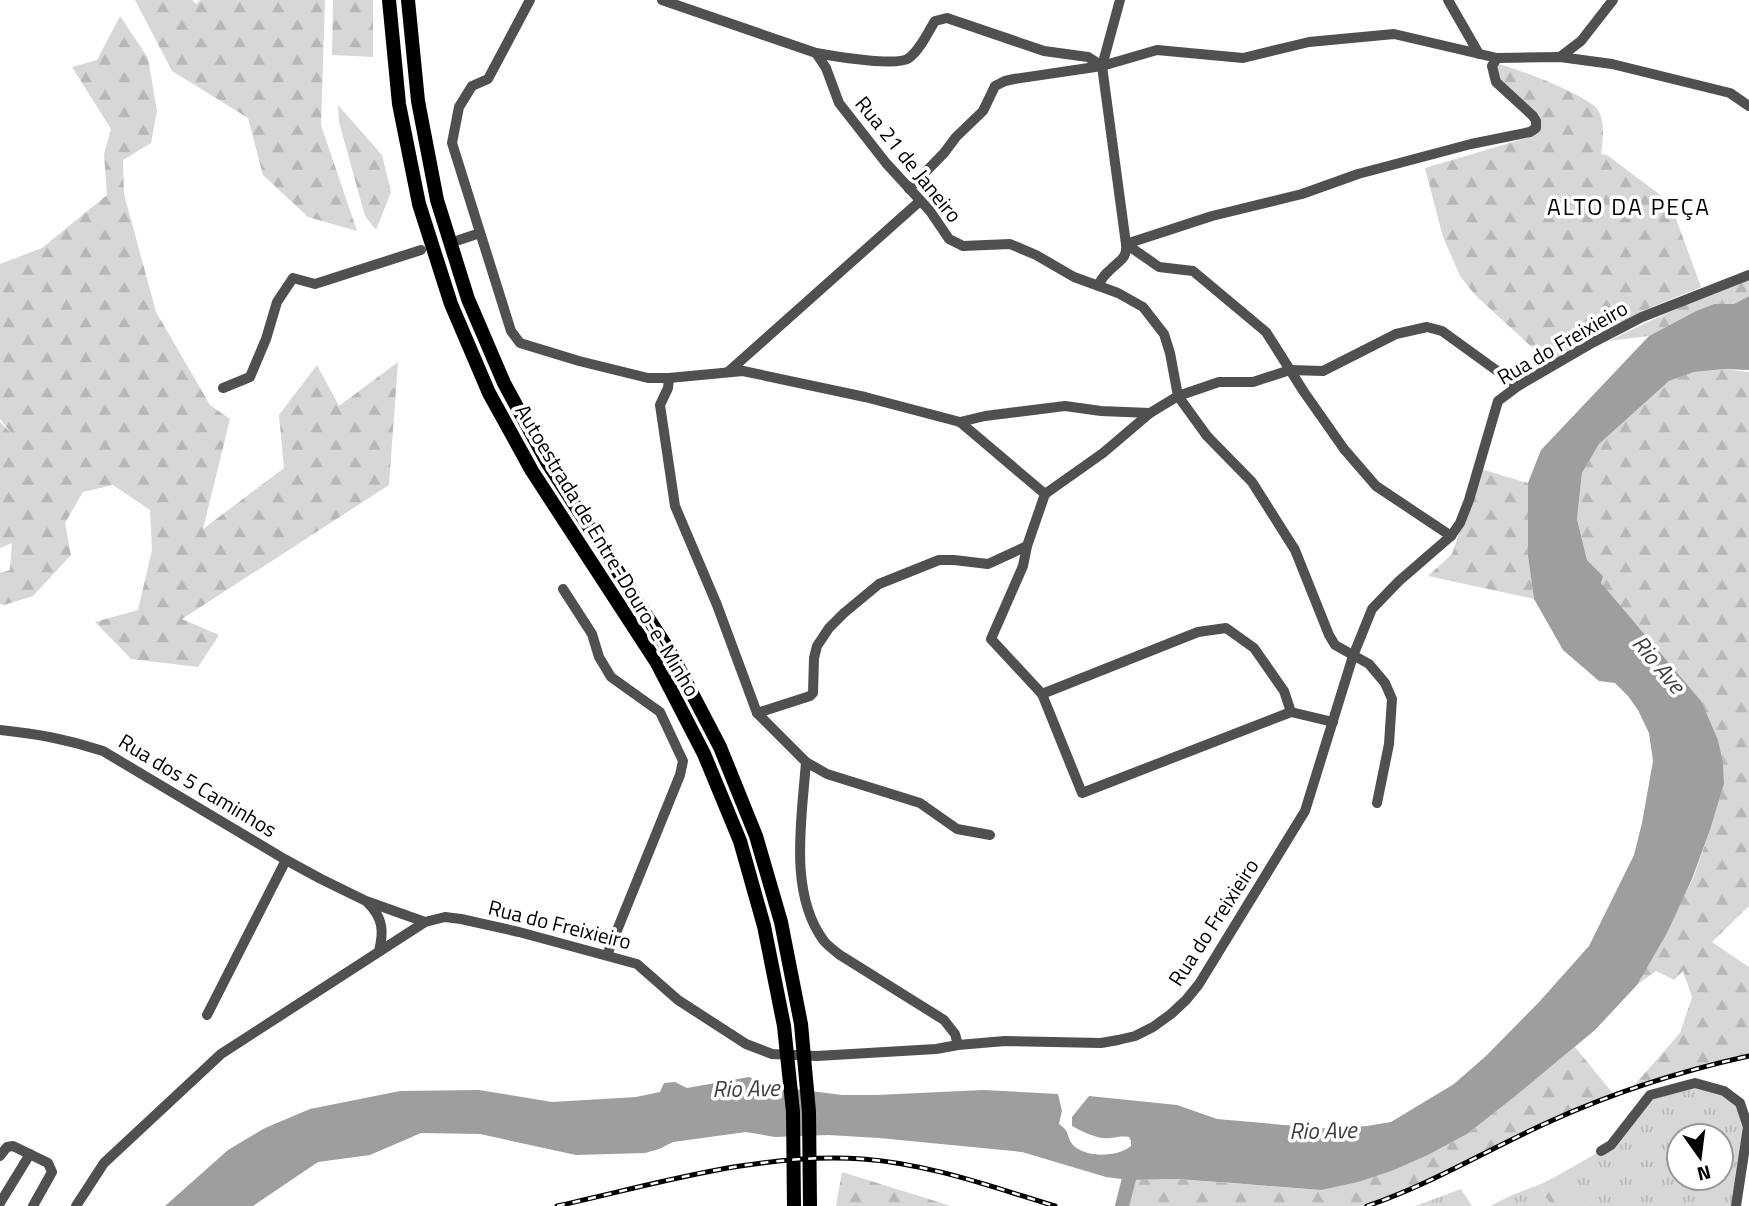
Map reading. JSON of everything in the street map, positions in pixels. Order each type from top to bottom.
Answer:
[{"type":"highway","name":"Autoestrada de Entre-Douro-e-Minho","points":[[389,0],[399,104],[419,204],[451,304],[489,393],[532,471],[657,663],[704,754],[740,841],[764,926],[785,1026],[793,1112],[794,1206]]},
{"type":"highway","name":"Autoestrada de Entre-Douro-e-Minho","points":[[408,0],[418,101],[438,200],[468,299],[505,383],[547,462],[672,655],[720,747],[756,836],[778,910],[801,1024],[809,1112],[810,1206]]},
{"type":"street","points":[[530,0],[488,79],[472,86],[459,107],[452,143],[510,331],[520,343],[648,378],[743,371],[865,397],[960,422],[1045,494]]},
{"type":"street","points":[[662,0],[816,53],[841,57],[905,60],[912,56],[935,21],[947,18],[1044,51],[1088,57],[1102,66]]},
{"type":"street","points":[[1098,285],[1110,269],[1125,257],[1127,250],[1102,66],[1120,0]]},
{"type":"street","points":[[1448,0],[1479,54]]},
{"type":"street","points":[[1560,57],[1581,41],[1613,0]]},
{"type":"street","points":[[909,189],[983,111],[995,86],[1005,80],[1102,66],[1157,50],[1243,58],[1309,42],[1394,34],[1497,58],[1560,57],[1612,64],[1730,93],[1749,106]]},
{"type":"street","name":"Rua 21 de Janeiro","points":[[816,53],[829,75],[839,103],[886,163],[930,211],[949,239],[962,246],[1010,244],[1036,255],[1074,277],[1118,293],[1143,307],[1164,334],[1178,396]]},
{"type":"street","points":[[1126,244],[1212,216],[1302,194],[1358,174],[1471,144],[1530,132],[1536,128],[1533,116],[1496,82],[1492,66],[1497,58]]},
{"type":"street","points":[[728,372],[920,201]]},
{"type":"street","points":[[459,240],[480,233]]},
{"type":"street","points":[[1126,244],[1159,267],[1193,271],[1266,332],[1344,449],[1376,486],[1451,537]]},
{"type":"street","points":[[223,388],[250,377],[266,339],[277,302],[293,278],[315,284],[421,250]]},
{"type":"street","name":"Rua do Freixieiro","points":[[425,922],[445,917],[461,919],[637,964],[678,1000],[746,1044],[772,1054],[817,1056],[936,1049],[1005,1041],[1101,1043],[1135,1036],[1171,1014],[1199,984],[1305,811],[1353,656],[1372,609],[1399,581],[1451,537],[1460,523],[1498,401],[1518,386],[1642,317],[1749,275]]},
{"type":"street","points":[[1333,722],[1291,712],[1082,793],[1041,694],[991,639],[1023,566],[1045,494],[1103,453],[1150,413],[1178,396],[1219,382],[1253,382],[1290,370],[1323,371],[1396,334],[1427,327],[1442,331],[1518,386]]},
{"type":"street","points":[[668,378],[668,388],[660,405],[675,506],[717,605],[758,713],[806,762],[827,774],[920,803],[957,828],[990,835]]},
{"type":"street","points":[[1178,396],[1207,436],[1252,482],[1295,550],[1335,645],[1369,664],[1385,683],[1392,699],[1389,744],[1377,803]]},
{"type":"street","points":[[960,422],[985,416],[1065,406],[1150,413]]},
{"type":"street","points":[[758,713],[813,693],[817,646],[844,612],[879,584],[939,560],[954,559],[988,564],[1027,546]]},
{"type":"street","points":[[563,589],[592,634],[599,657],[611,677],[660,712],[683,761],[680,775],[607,955]]},
{"type":"street","points":[[1041,694],[1198,632],[1226,628],[1254,648],[1284,691],[1291,712]]},
{"type":"street","name":"Rua dos 5 Caminhos","points":[[0,730],[71,740],[103,751],[286,860],[366,901],[425,922]]},
{"type":"street","points":[[806,762],[801,865],[804,897],[810,918],[825,943],[944,1020],[955,1034],[958,1045]]},
{"type":"street","points":[[207,1015],[286,860]]},
{"type":"street","points":[[366,901],[377,912],[382,928],[379,951]]},
{"type":"street","points":[[76,1206],[104,1163],[221,1054],[425,922]]},
{"type":"street","points":[[1601,1151],[1611,1145],[1650,1095],[1695,1083],[1724,1091],[1740,1103],[1748,1127],[1737,1201],[1748,1206]]},
{"type":"street","points":[[0,1156],[10,1146],[48,1163],[52,1169],[33,1206]]},
{"type":"street","points":[[0,1203],[30,1154]]},
{"type":"green space","points":[[135,0],[192,0],[196,4],[201,0],[325,0],[321,125],[357,231],[308,217],[263,175],[248,118],[172,71]]},
{"type":"green space","points":[[333,0],[373,0],[373,57],[332,55]]},
{"type":"green space","points":[[120,16],[148,58],[157,111],[151,143],[123,160],[124,194],[156,312],[210,405],[230,419],[203,529],[284,468],[279,415],[317,365],[339,406],[398,362],[389,485],[182,619],[219,635],[198,667],[131,659],[95,622],[138,610],[152,550],[150,510],[113,485],[83,492],[65,523],[71,555],[33,596],[0,604],[0,573],[10,570],[12,543],[0,548],[0,422],[12,434],[0,419],[0,264],[42,248],[107,195],[104,154],[111,129],[72,67],[97,60]]},
{"type":"green space","points":[[1498,64],[1567,90],[1598,110],[1603,125],[1601,154],[1607,155],[1675,206],[1675,216],[1701,287],[1645,310],[1549,363],[1475,295],[1460,276],[1443,237],[1425,168],[1527,138],[1539,130],[1539,115],[1497,81]]},
{"type":"green space","points":[[338,105],[382,155],[391,192],[376,230],[365,216],[339,122]]},
{"type":"green space","points":[[1749,278],[1749,296],[1734,304],[1714,304],[1649,336],[1609,341],[1678,308]]},
{"type":"green space","points":[[1724,369],[1749,372],[1749,906],[1712,942],[1749,967],[1749,1056],[1631,1089],[1680,1033],[1692,997],[1683,971],[1674,980],[1656,971],[1637,985],[1693,879],[1724,784],[1723,762],[1718,740],[1601,583],[1603,576],[1587,560],[1577,519],[1582,473],[1599,444],[1669,381],[1694,372]]},
{"type":"green space","points":[[1481,469],[1528,483],[1528,555],[1534,599],[1428,576],[1452,554]]},
{"type":"green space","points":[[1575,1047],[1614,1095],[1546,1123],[1466,1163],[1367,1206],[1120,1206],[1129,1180],[1176,1179],[1321,1190],[1394,1170],[1467,1134]]},
{"type":"green space","points":[[1695,1083],[1740,1103],[1748,1127],[1736,1206],[1587,1206],[1556,1182],[1555,1177],[1611,1145],[1650,1095]]},
{"type":"green space","points":[[842,1172],[951,1206],[836,1206]]},
{"type":"green space","points":[[1555,1177],[1557,1182],[1587,1206],[1552,1206],[1541,1184]]},
{"type":"green space","points":[[1541,1184],[1552,1206],[1490,1206],[1512,1195]]},
{"type":"green space","points":[[1461,1189],[1472,1206],[1415,1206]]},
{"type":"water","name":"Rio Ave","points":[[1749,296],[1749,370],[1694,372],[1669,381],[1599,444],[1582,473],[1577,519],[1587,560],[1603,576],[1601,583],[1701,701],[1718,740],[1724,784],[1710,830],[1692,879],[1667,933],[1637,985],[1595,1030],[1467,1134],[1394,1170],[1321,1190],[1176,1179],[1129,1180],[1106,1177],[1022,1152],[879,1138],[828,1135],[775,1137],[746,1132],[673,1142],[645,1153],[576,1155],[480,1134],[421,1133],[370,1155],[318,1162],[253,1206],[165,1206],[228,1150],[265,1128],[310,1109],[400,1091],[479,1090],[552,1102],[636,1097],[660,1092],[664,1083],[675,1082],[687,1088],[749,1077],[772,1086],[842,1095],[983,1090],[1058,1094],[1062,1111],[1059,1124],[1074,1146],[1087,1153],[1102,1155],[1125,1150],[1131,1146],[1131,1141],[1129,1137],[1096,1137],[1072,1126],[1072,1117],[1089,1096],[1177,1105],[1217,1119],[1331,1129],[1391,1122],[1454,1084],[1487,1055],[1589,946],[1634,855],[1642,823],[1653,761],[1649,733],[1638,710],[1615,683],[1599,681],[1563,650],[1534,599],[1528,556],[1528,483],[1541,450],[1649,336],[1696,311],[1714,304],[1734,304]]},
{"type":"waterway","points":[[1122,1206],[1133,1163]]},
{"type":"railway","points":[[1367,1206],[1438,1177],[1575,1110],[1698,1068],[1749,1056]]},
{"type":"railway","points":[[557,1206],[708,1172],[785,1160],[824,1158],[863,1159],[912,1166],[960,1177],[1055,1206]]},
{"type":"district","name":"ALTO DA PEÇA","points":[[1629,206]]}]
